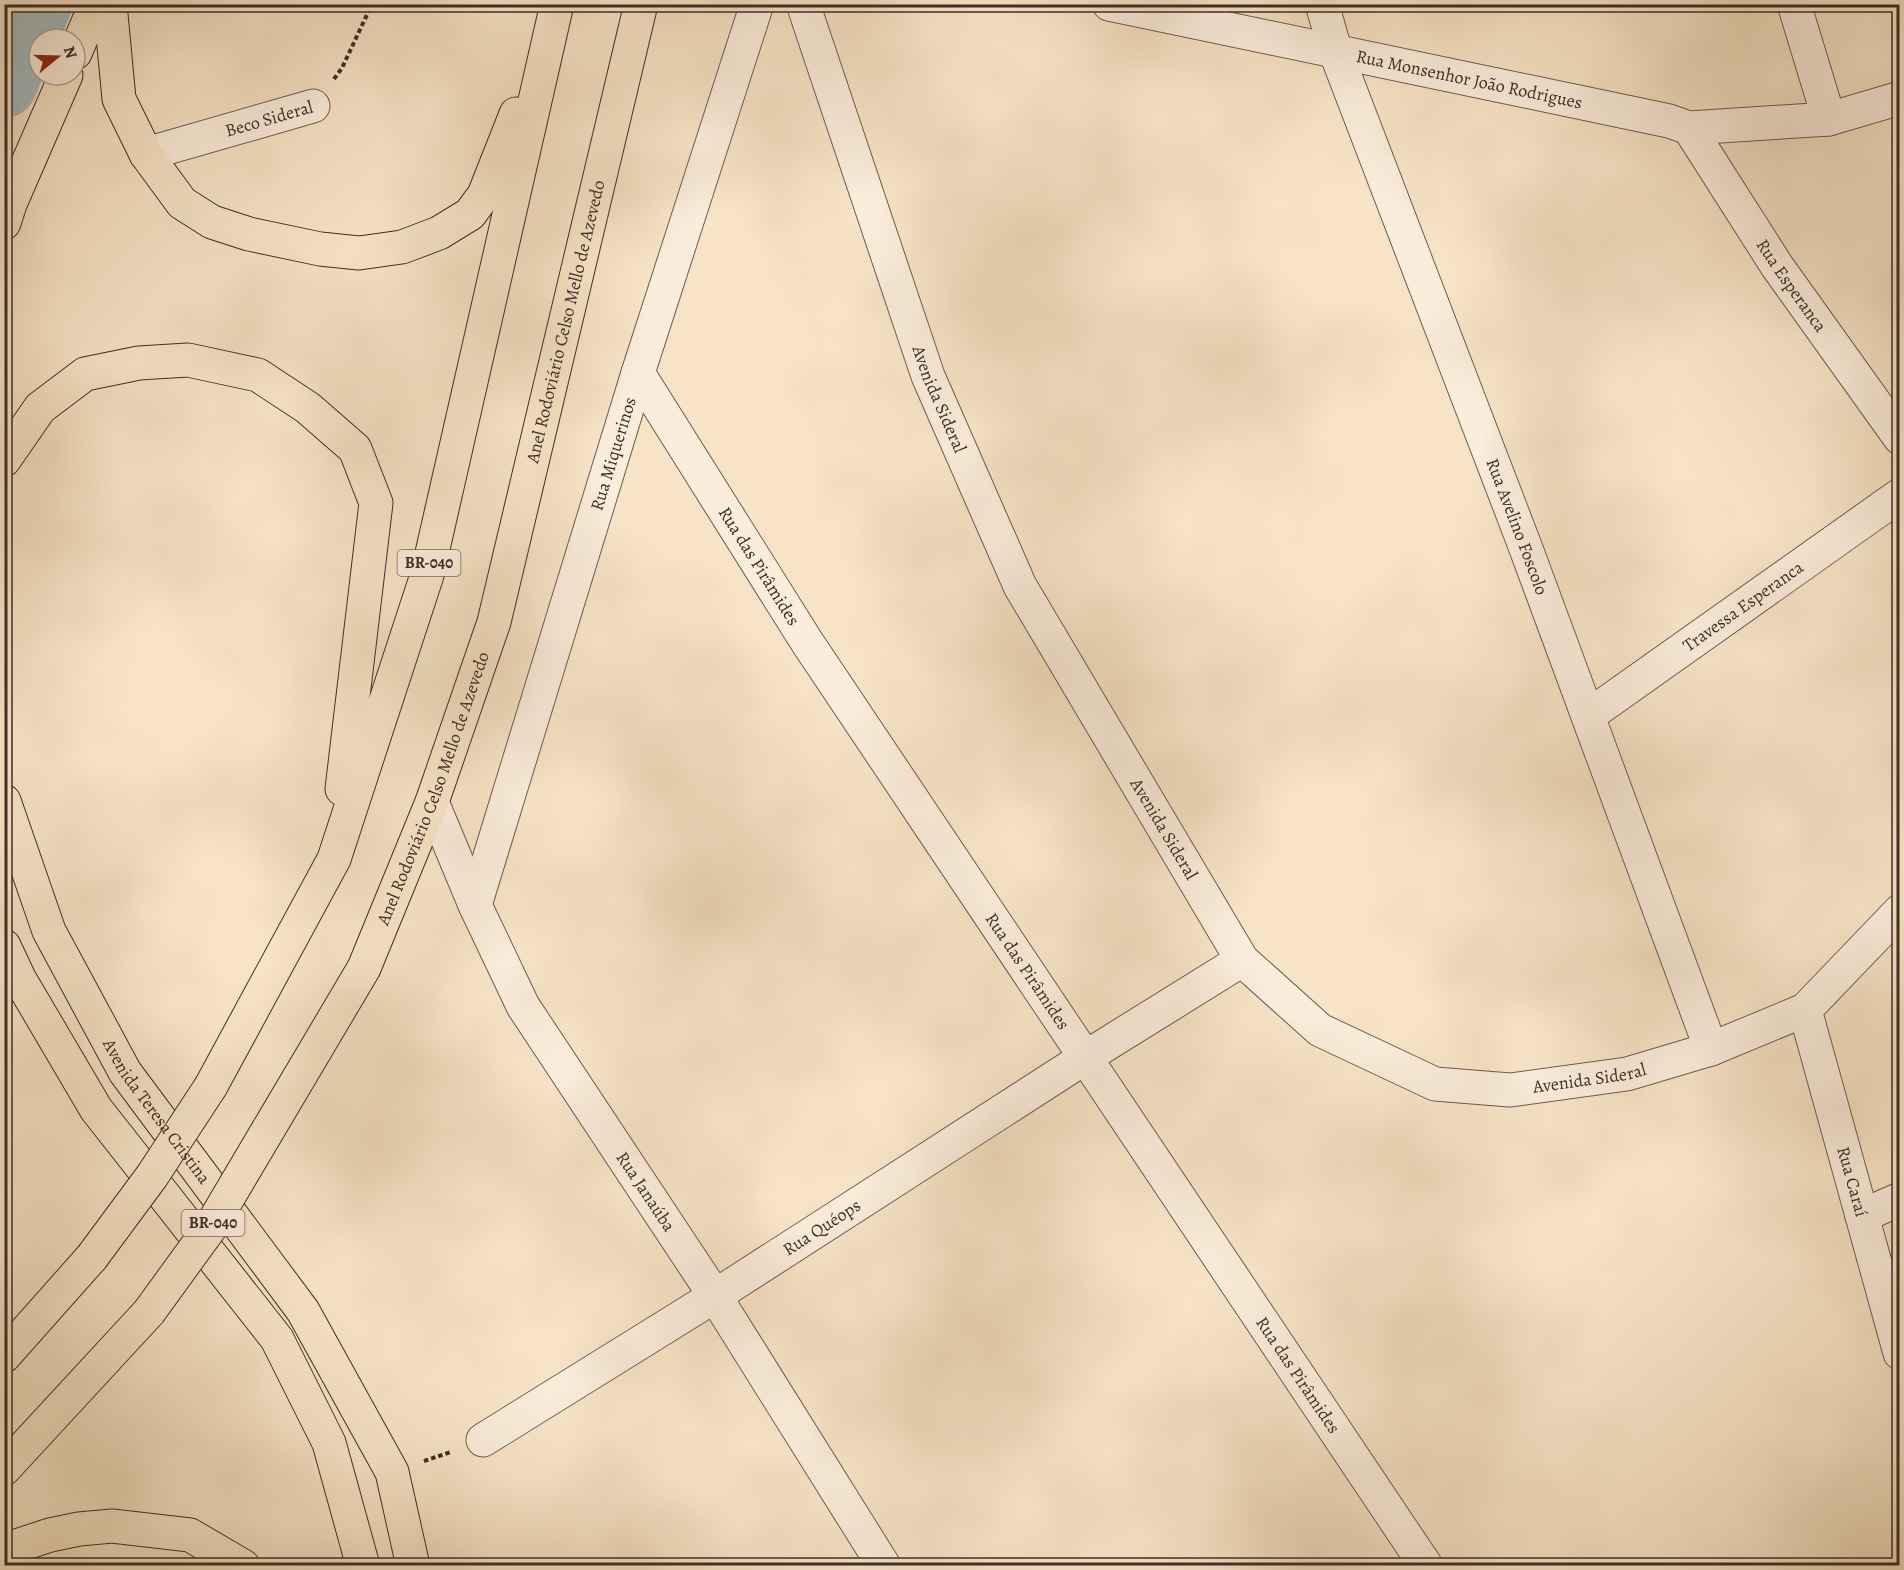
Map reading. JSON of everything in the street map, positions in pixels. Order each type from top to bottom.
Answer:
[{"type":"main road","points":[[86,27],[96,4]]},
{"type":"main road","points":[[110,4],[119,99],[146,154],[182,202],[212,222],[249,234],[320,249],[359,253],[402,247],[439,233],[470,214],[484,195],[557,7]]},
{"type":"main road","name":"Anel Rodoviário Celso Mello de Azevedo","points":[[4,1469],[149,1312],[210,1228],[364,969],[432,802],[494,622],[641,4]]},
{"type":"main road","name":"BR-040","points":[[4,1356],[92,1257],[153,1176],[211,1086],[334,859],[427,575],[557,7]]},
{"type":"main road","points":[[4,223],[61,87]]},
{"type":"main road","points":[[4,460],[40,408],[85,374],[139,363],[188,360],[258,375],[308,408],[355,449],[376,503],[334,859]]},
{"type":"main road","name":"Avenida Teresa Cristina","points":[[4,801],[49,931],[125,1072],[303,1311],[392,1472],[413,1566]]},
{"type":"main road","points":[[4,946],[19,978],[96,1110],[277,1339],[328,1443],[363,1566]]},
{"type":"main road","points":[[4,1550],[79,1529],[112,1526],[190,1535],[243,1566]]},
{"type":"street","name":"Rua Miquerinos","points":[[475,905],[638,373],[757,4]]},
{"type":"street","name":"Avenida Sideral","points":[[803,4],[928,376],[1020,586],[1242,960],[1320,1030],[1435,1084],[1510,1090],[1627,1074],[1711,1049],[1805,1010],[1899,911]]},
{"type":"street","name":"Rua Monsenhor João Rodrigues","points":[[1109,4],[1669,121],[1689,128],[1829,119],[1899,98]]},
{"type":"street","name":"Rua Avelino Foscolo","points":[[1322,4],[1336,53],[1525,546],[1711,1049]]},
{"type":"street","points":[[1794,4],[1829,119]]},
{"type":"street","name":"Beco Sideral","points":[[146,154],[313,106]]},
{"type":"street","name":"Rua Esperanca","points":[[1689,128],[1777,266],[1899,438]]},
{"type":"street","name":"Rua das Pirâmides","points":[[638,373],[807,642],[1426,1566]]},
{"type":"street","name":"Travessa Esperanca","points":[[1588,716],[1899,495]]},
{"type":"street","name":"Rua Janaúba","points":[[432,802],[475,905],[523,1006],[715,1296],[884,1566]]},
{"type":"street","name":"Rua Quéops","points":[[483,1440],[715,1296],[1086,1057],[1242,960]]},
{"type":"street","name":"Rua Caraí","points":[[1805,1010],[1899,1353]]},
{"type":"street","points":[[1862,1216],[1899,1199]]},
{"type":"path","name":"Beco Sideral","points":[[313,106],[342,68],[372,4]]},
{"type":"path","points":[[392,1472],[483,1440]]},
{"type":"waterway","points":[[4,85],[39,4]]}]
